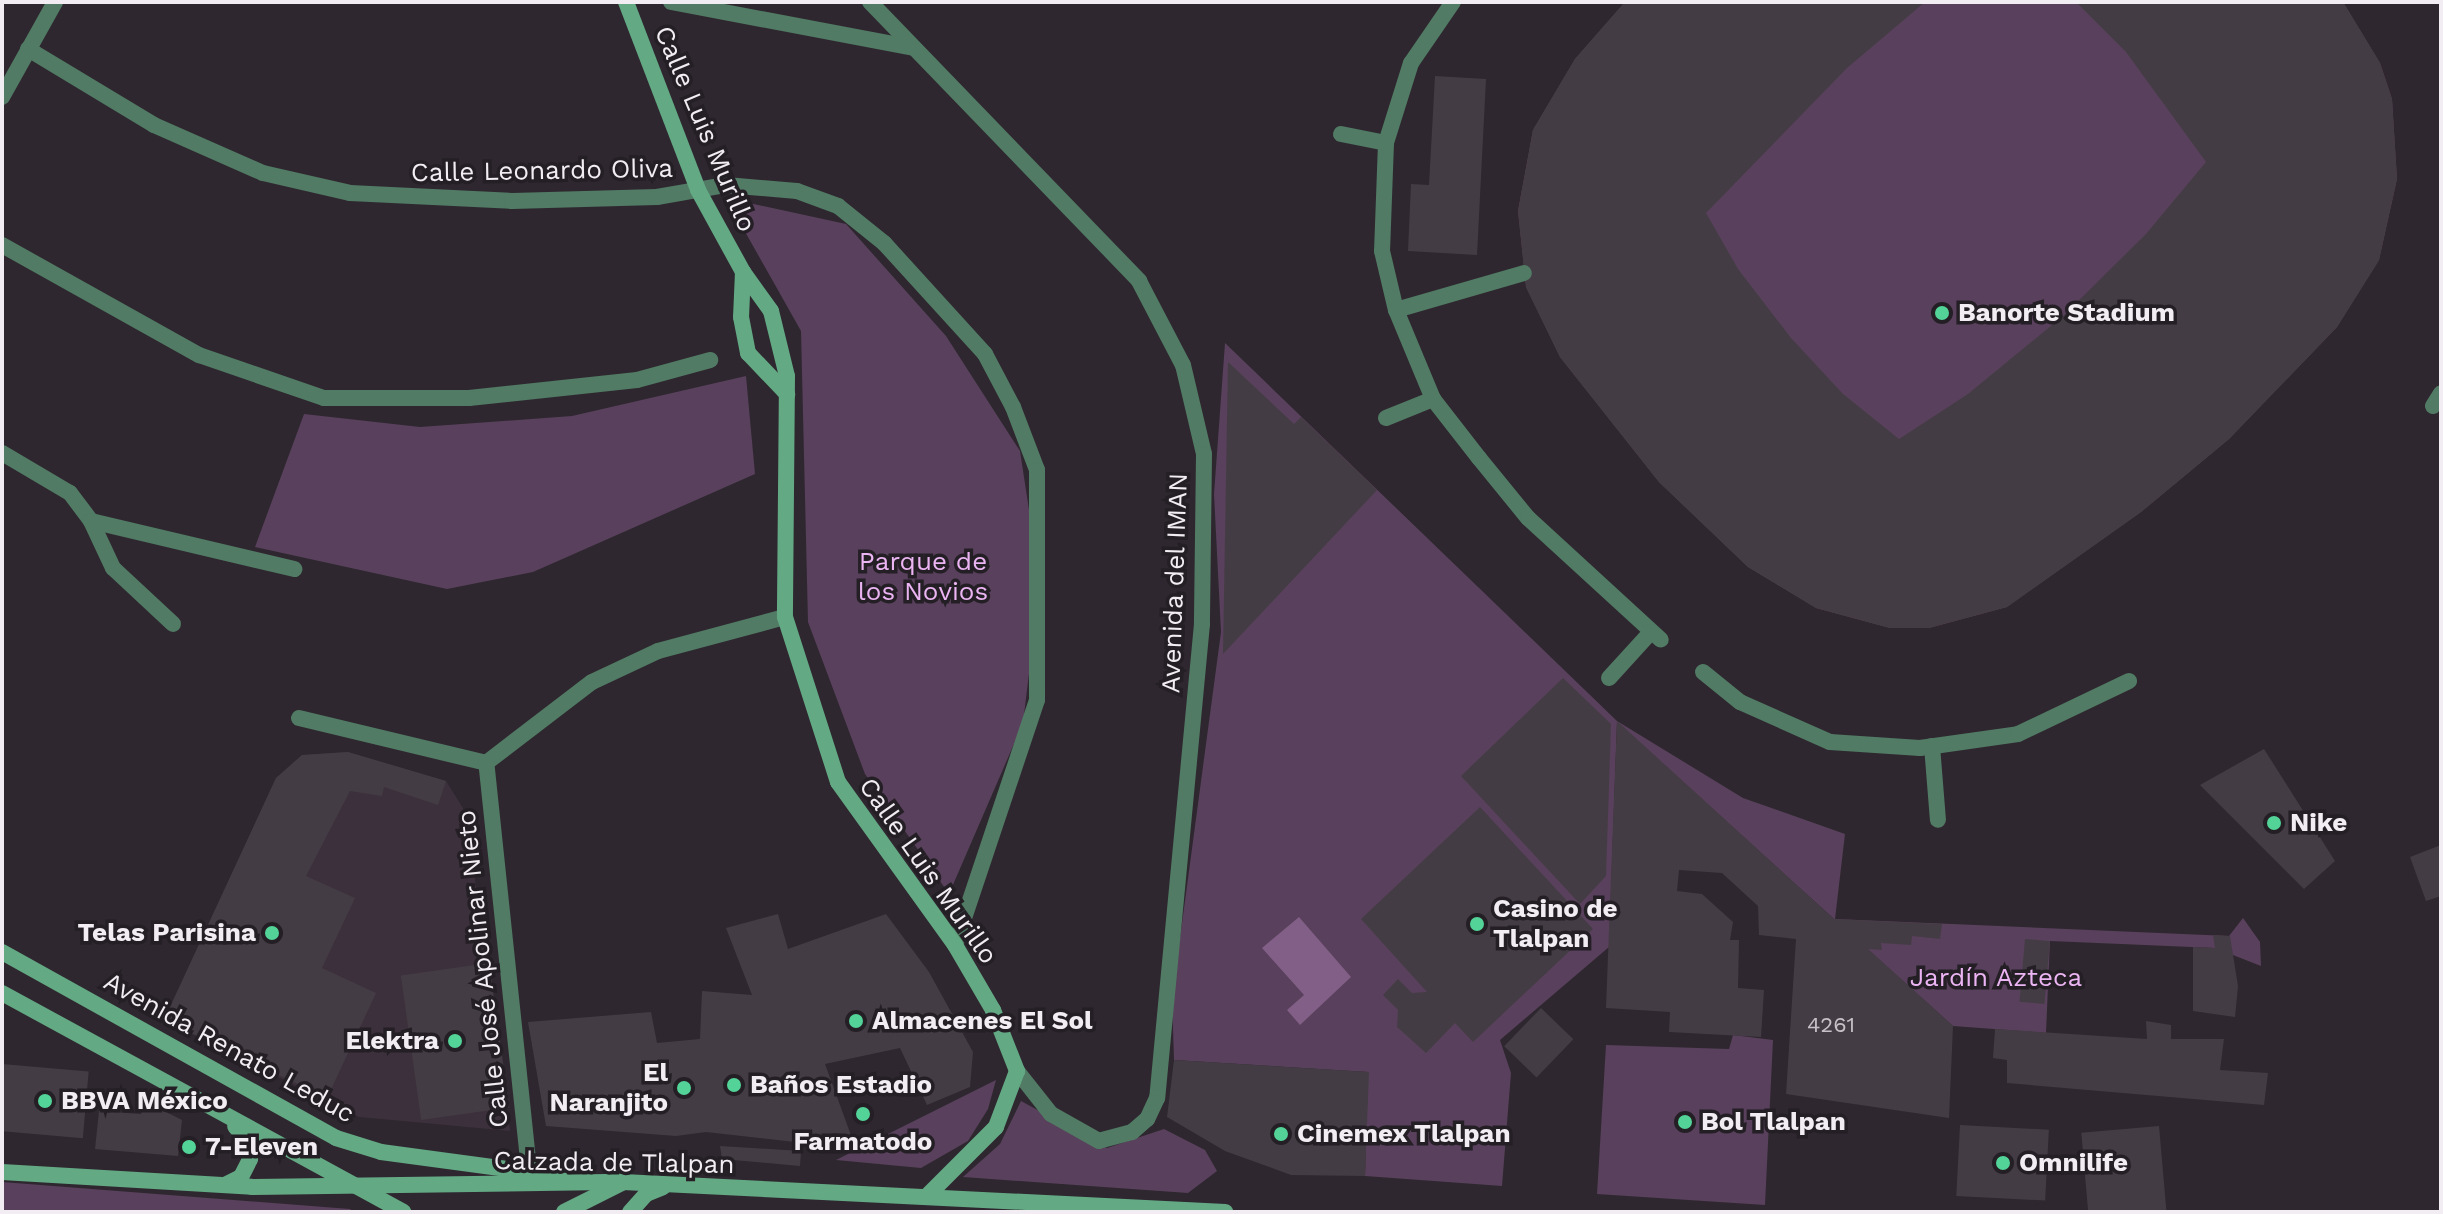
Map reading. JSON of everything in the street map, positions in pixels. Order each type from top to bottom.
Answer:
[{"type":"street","points":[[2,97],[55,2]]},
{"type":"street","name":"Calle Luis Murillo","points":[[626,2],[698,190],[743,272],[771,311],[787,394],[785,617],[838,782],[955,945],[993,1010],[1017,1071]]},
{"type":"street","points":[[671,2],[914,48]]},
{"type":"street","name":"Avenida del IMAN","points":[[870,2],[1139,281],[1183,365],[1204,454],[1202,624],[1157,1098],[1147,1119],[1132,1132],[1099,1141],[1051,1114],[1017,1071]]},
{"type":"street","points":[[1453,2],[1411,63],[1386,143],[1382,251],[1396,310],[1433,399],[1528,518],[1656,636],[1609,678]]},
{"type":"street","name":"Calle Leonardo Oliva","points":[[28,49],[154,125],[263,173],[350,193],[512,201],[657,197],[726,185],[797,191],[838,206],[884,243],[985,354],[1013,407],[1037,470],[1037,700],[955,945]]},
{"type":"street","points":[[1341,134],[1386,143]]},
{"type":"street","points":[[2,245],[199,355],[324,398],[469,398],[637,380],[710,360]]},
{"type":"street","name":"Calle Luis Murillo","points":[[743,272],[741,317],[748,353],[787,394]]},
{"type":"street","points":[[1396,310],[1524,273]]},
{"type":"street","points":[[1386,418],[1433,399]]},
{"type":"street","points":[[2,453],[70,493],[91,521],[113,568],[173,624]]},
{"type":"street","points":[[91,521],[294,569]]},
{"type":"street","points":[[299,718],[486,763],[592,682],[658,651],[785,617]]},
{"type":"street","points":[[1703,672],[1740,702],[1830,742],[1932,746],[2018,734],[2129,681]]},
{"type":"street","points":[[1932,746],[1938,820]]},
{"type":"street","name":"Calle José Apolinar Nieto","points":[[486,763],[529,1169]]},
{"type":"street","name":"Avenida Renato Leduc","points":[[2,952],[336,1138],[381,1152],[529,1169],[584,1181]]},
{"type":"street","points":[[2,993],[403,1212]]},
{"type":"street","points":[[926,1197],[996,1127],[1017,1071]]},
{"type":"street","points":[[219,1185],[241,1177],[250,1159],[247,1140],[232,1121]]},
{"type":"street","name":"Calzada de Tlalpan","points":[[2,1172],[219,1185],[361,1188],[623,1182],[1225,1212]]},
{"type":"street","points":[[564,1212],[623,1182]]},
{"type":"street","points":[[630,1212],[646,1194],[668,1186]]},
{"type":"shaded area","points":[[348,752],[446,781],[463,808],[489,963],[510,1131],[359,1117],[164,1020],[276,778],[302,755]]},
{"type":"shaded area","points":[[1299,917],[1351,977],[1300,1025],[1287,1010],[1304,995],[1262,948]]},
{"type":"green space","name":"Banorte Stadium","points":[[1625,2],[2343,2],[2380,63],[2392,99],[2397,179],[2379,260],[2337,327],[2229,439],[2141,512],[2007,607],[1929,628],[1890,628],[1816,608],[1748,567],[1659,482],[1560,357],[1526,287],[1518,211],[1533,130],[1575,59]]},
{"type":"green space","name":"Parque de los Novios","points":[[726,198],[846,224],[946,336],[1020,451],[1040,582],[1023,723],[949,894],[865,774],[808,622],[801,331]]},
{"type":"green space","name":"Jardín Azteca","points":[[1225,343],[1617,721],[1743,798],[1845,834],[1835,919],[2229,936],[2243,918],[2260,942],[2261,966],[2215,948],[2050,941],[2046,1033],[1953,1026],[1617,722],[1609,947],[1500,1040],[1511,1073],[1502,1186],[1365,1176],[1368,1072],[1174,1060],[1172,998],[1221,632],[1214,494]]},
{"type":"green space","points":[[746,376],[755,474],[533,572],[447,589],[255,547],[304,414],[420,427],[572,416]]},
{"type":"green space","name":"Bol Tlalpan","points":[[1733,1035],[1773,1040],[1765,1205],[1597,1194],[1606,1045],[1729,1049]]},
{"type":"green space","points":[[996,1080],[988,1109],[968,1141],[921,1168],[836,1160]]},
{"type":"green space","points":[[1021,1101],[1107,1148],[1164,1129],[1205,1150],[1217,1171],[1188,1193],[963,1177],[1000,1144]]},
{"type":"green space","points":[[2,1182],[350,1209],[353,1212],[2,1212]]},
{"type":"building","name":"Banorte Stadium","points":[[1625,2],[1925,2],[1847,68],[1706,213],[1738,269],[1791,338],[1843,394],[1899,439],[1968,394],[2063,316],[2146,234],[2206,162],[2126,52],[2076,2],[2343,2],[2380,63],[2392,99],[2397,179],[2379,260],[2337,327],[2229,439],[2141,512],[2007,607],[1929,628],[1890,628],[1816,608],[1748,567],[1659,482],[1560,357],[1526,287],[1518,211],[1533,130],[1575,59]]},
{"type":"building","points":[[1435,76],[1486,79],[1477,255],[1408,251],[1411,184],[1429,185]]},
{"type":"building","points":[[1228,362],[1294,424],[1301,417],[1377,490],[1223,654]]},
{"type":"building","points":[[1563,678],[1611,724],[1606,876],[1580,904],[1461,776]]},
{"type":"building","points":[[1617,721],[1834,919],[1942,924],[1940,939],[1912,936],[1911,945],[1881,943],[1882,950],[1868,949],[1953,1026],[1949,1118],[1786,1094],[1796,939],[1759,935],[1758,906],[1722,873],[1679,870],[1677,891],[1702,894],[1733,922],[1730,940],[1739,940],[1738,988],[1764,990],[1761,1037],[1669,1032],[1670,1012],[1606,1008]]},
{"type":"building","name":"Nike","points":[[2264,749],[2335,861],[2304,889],[2200,785]]},
{"type":"building","points":[[348,752],[446,781],[438,805],[384,787],[382,796],[350,791],[306,876],[355,898],[322,968],[376,993],[327,1098],[164,1020],[276,778],[302,755]]},
{"type":"building","name":"Casino de Tlalpan","points":[[1480,807],[1593,929],[1473,1042],[1455,1023],[1426,1053],[1397,1027],[1398,1010],[1383,995],[1398,979],[1412,993],[1427,992],[1361,919]]},
{"type":"building","points":[[2441,845],[2441,896],[2426,901],[2410,857]]},
{"type":"building","points":[[778,914],[788,949],[886,914],[929,972],[973,1052],[970,1087],[927,1105],[900,1048],[825,1064],[856,1149],[706,1132],[676,1136],[546,1126],[528,1022],[651,1012],[657,1043],[700,1039],[702,991],[752,995],[726,928]]},
{"type":"building","points":[[2213,935],[2230,936],[2238,986],[2235,1017],[2193,1011],[2193,947],[2215,948]]},
{"type":"building","points":[[2025,939],[2050,941],[2044,1004],[2020,1002]]},
{"type":"building","name":"Elektra","points":[[489,963],[509,1108],[421,1120],[401,975]]},
{"type":"building","points":[[1541,1008],[1573,1039],[1537,1077],[1504,1046]]},
{"type":"building","points":[[2146,1021],[2171,1025],[2171,1039],[2224,1039],[2220,1070],[2268,1073],[2264,1105],[2007,1083],[2007,1060],[1993,1058],[1995,1029],[2147,1039]]},
{"type":"building","name":"Cinemex Tlalpan","points":[[1174,1060],[1369,1072],[1365,1176],[1291,1175],[1225,1151],[1167,1117]]},
{"type":"building","name":"BBVA México","points":[[2,1064],[89,1072],[83,1138],[2,1131]]},
{"type":"building","points":[[144,1101],[182,1120],[178,1156],[95,1149],[99,1111],[141,1114]]},
{"type":"building","name":"Omnilife","points":[[1960,1125],[2049,1130],[2045,1201],[1956,1196]]},
{"type":"building","points":[[2159,1126],[2166,1212],[2088,1212],[2081,1133]]},
{"type":"building","points":[[720,1146],[801,1151],[800,1166],[722,1159]]},
{"type":"place","name":"Banorte Stadium","points":[[1942,313]]},
{"type":"place","name":"Nike","points":[[2274,823]]},
{"type":"place","name":"Casino de Tlalpan","points":[[1477,924]]},
{"type":"place","name":"Telas Parisina","points":[[272,933]]},
{"type":"place","name":"Almacenes El Sol","points":[[856,1021]]},
{"type":"place","name":"Elektra","points":[[455,1041]]},
{"type":"place","name":"Baños Estadio","points":[[734,1085]]},
{"type":"place","name":"El Naranjito","points":[[684,1088]]},
{"type":"place","name":"BBVA México","points":[[45,1101]]},
{"type":"place","name":"Farmatodo","points":[[863,1114]]},
{"type":"place","name":"Bol Tlalpan","points":[[1685,1122]]},
{"type":"place","name":"Cinemex Tlalpan","points":[[1281,1134]]},
{"type":"place","name":"7-Eleven","points":[[189,1147]]},
{"type":"place","name":"Omnilife","points":[[2003,1163]]}]
